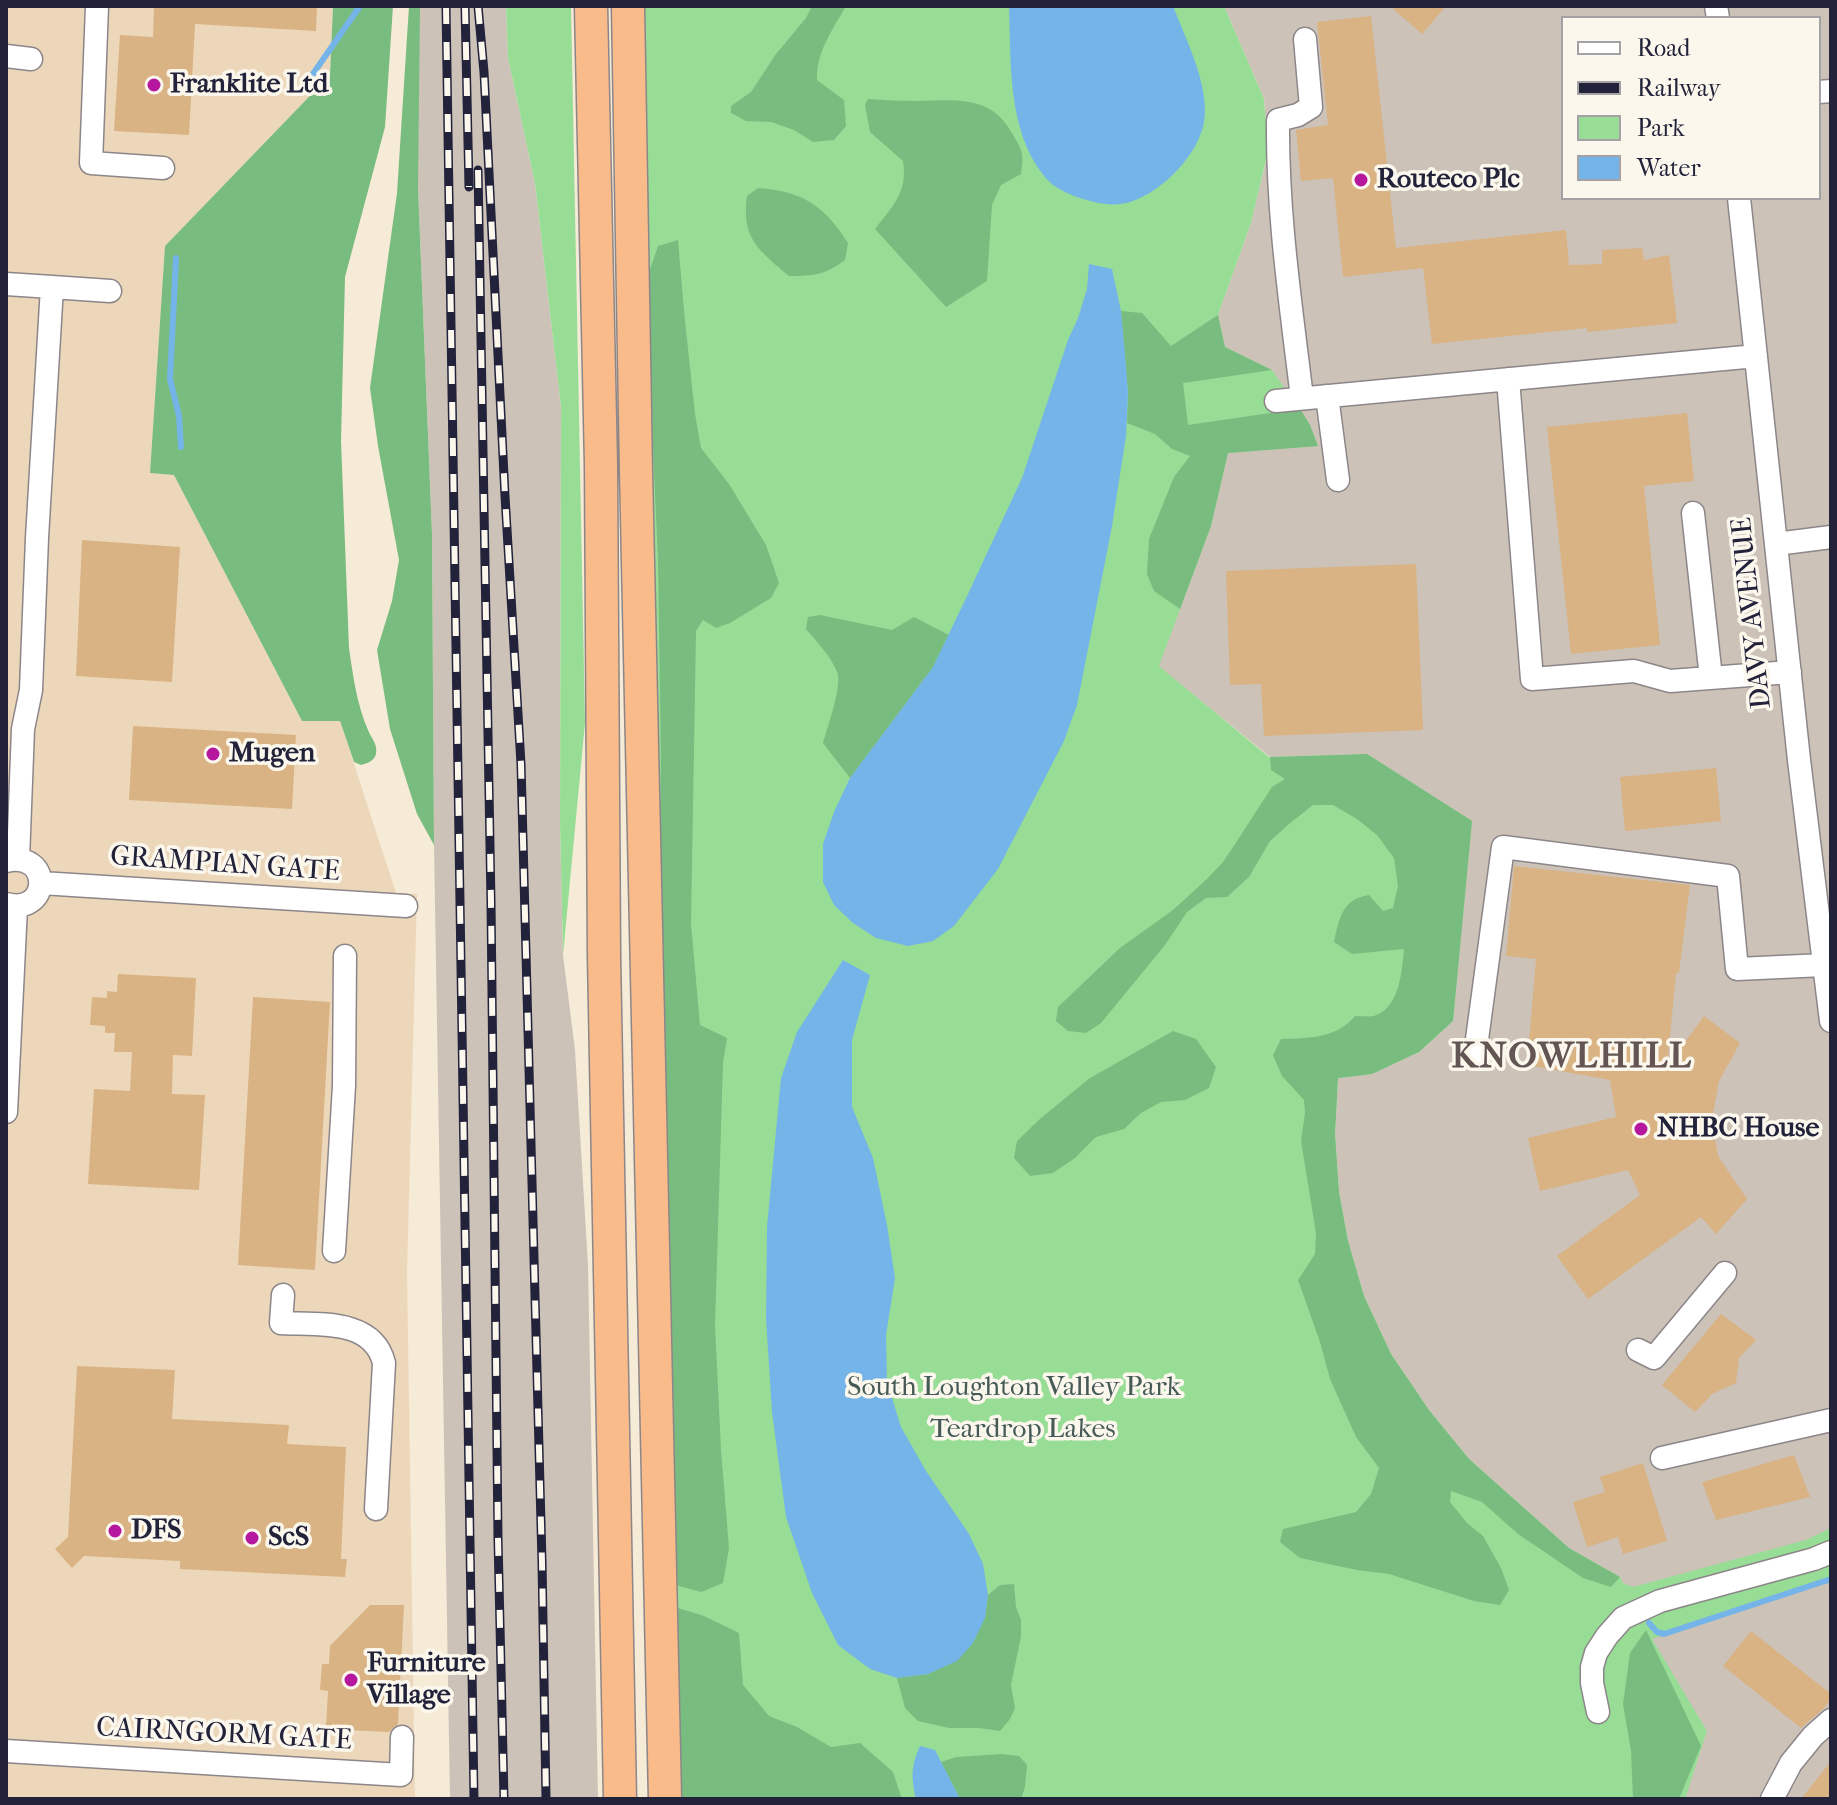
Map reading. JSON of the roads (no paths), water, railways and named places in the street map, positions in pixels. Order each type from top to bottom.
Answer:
[{"type":"highway","points":[[591,6],[601,449],[604,956],[620,1799]]},
{"type":"highway","points":[[628,6],[665,1799]]},
{"type":"street","points":[[97,6],[91,163],[163,168]]},
{"type":"street","points":[[1302,398],[1285,270],[1277,172],[1278,120],[1298,115],[1311,107],[1305,39]]},
{"type":"street","points":[[6,56],[31,59]]},
{"type":"street","name":"DAVY AVENUE","points":[[1739,200],[1831,1021]]},
{"type":"street","points":[[6,284],[110,291]]},
{"type":"street","points":[[6,1112],[11,905],[31,902],[41,883],[36,869],[27,861],[12,860],[23,729],[31,690],[52,287]]},
{"type":"street","points":[[1276,401],[1756,356]]},
{"type":"street","points":[[1508,379],[1532,679],[1634,671],[1670,681],[1790,672]]},
{"type":"street","points":[[1327,396],[1338,480]]},
{"type":"street","points":[[1693,513],[1711,678]]},
{"type":"street","points":[[1776,544],[1831,537]]},
{"type":"street","points":[[1475,1054],[1503,847],[1728,876],[1737,969],[1824,965]]},
{"type":"street","name":"GRAMPIAN GATE","points":[[41,883],[406,906]]},
{"type":"street","points":[[334,1251],[344,1086],[345,956]]},
{"type":"street","points":[[1638,1350],[1654,1358],[1725,1273]]},
{"type":"street","points":[[283,1295],[281,1323],[349,1328],[362,1333],[381,1351],[384,1363],[376,1509]]},
{"type":"street","points":[[1662,1458],[1831,1420]]},
{"type":"street","points":[[1598,1712],[1592,1667],[1596,1653],[1623,1618],[1660,1601],[1831,1552]]},
{"type":"street","points":[[1772,1799],[1791,1763],[1831,1720]]},
{"type":"street","name":"CAIRNGORM GATE","points":[[6,1751],[401,1775],[402,1737]]},
{"type":"water","points":[[1009,6],[1173,6],[1196,63],[1205,108],[1204,122],[1193,149],[1161,185],[1134,200],[1115,204],[1097,203],[1074,196],[1047,180],[1032,158],[1017,116],[1011,72]]},
{"type":"water","points":[[1089,264],[1112,269],[1121,311],[1128,393],[1126,436],[1112,526],[1077,705],[1064,741],[998,869],[954,926],[933,941],[908,946],[876,938],[853,923],[834,905],[823,882],[823,844],[850,778],[933,667],[1022,478],[1078,318],[1087,289]]},
{"type":"water","name":"Teardrop Lakes","points":[[843,960],[870,975],[852,1040],[852,1107],[873,1158],[895,1278],[886,1335],[887,1382],[901,1427],[926,1471],[969,1534],[983,1564],[988,1595],[985,1618],[973,1643],[957,1661],[928,1674],[897,1678],[870,1669],[838,1645],[812,1593],[786,1517],[772,1412],[766,1318],[767,1227],[781,1078],[797,1032]]},
{"type":"water","points":[[920,1746],[935,1750],[960,1799],[916,1799],[913,1772]]},
{"type":"waterway","points":[[306,84],[360,6]]},
{"type":"waterway","points":[[176,258],[170,379],[179,416],[181,447]]},
{"type":"waterway","points":[[1649,1623],[1657,1632],[1664,1634],[1831,1579]]},
{"type":"railway","points":[[446,6],[474,1799]]},
{"type":"railway","points":[[465,6],[469,187]]},
{"type":"railway","points":[[478,6],[521,764],[546,1799]]},
{"type":"railway","points":[[478,170],[504,1799]]},
{"type":"place","name":"Franklite Ltd","points":[[154,85]]},
{"type":"place","name":"Routeco Plc","points":[[1361,180]]},
{"type":"place","name":"Mugen","points":[[213,754]]},
{"type":"place","name":"NHBC House","points":[[1641,1129]]},
{"type":"place","name":"DFS","points":[[115,1531]]},
{"type":"place","name":"ScS","points":[[252,1538]]},
{"type":"place","name":"Furniture Village","points":[[351,1680]]},
{"type":"district","name":"KNOWLHILL","points":[[1572,1058]]},
{"type":"park label","name":"South Loughton Valley Park","points":[[1014,1388]]}]
